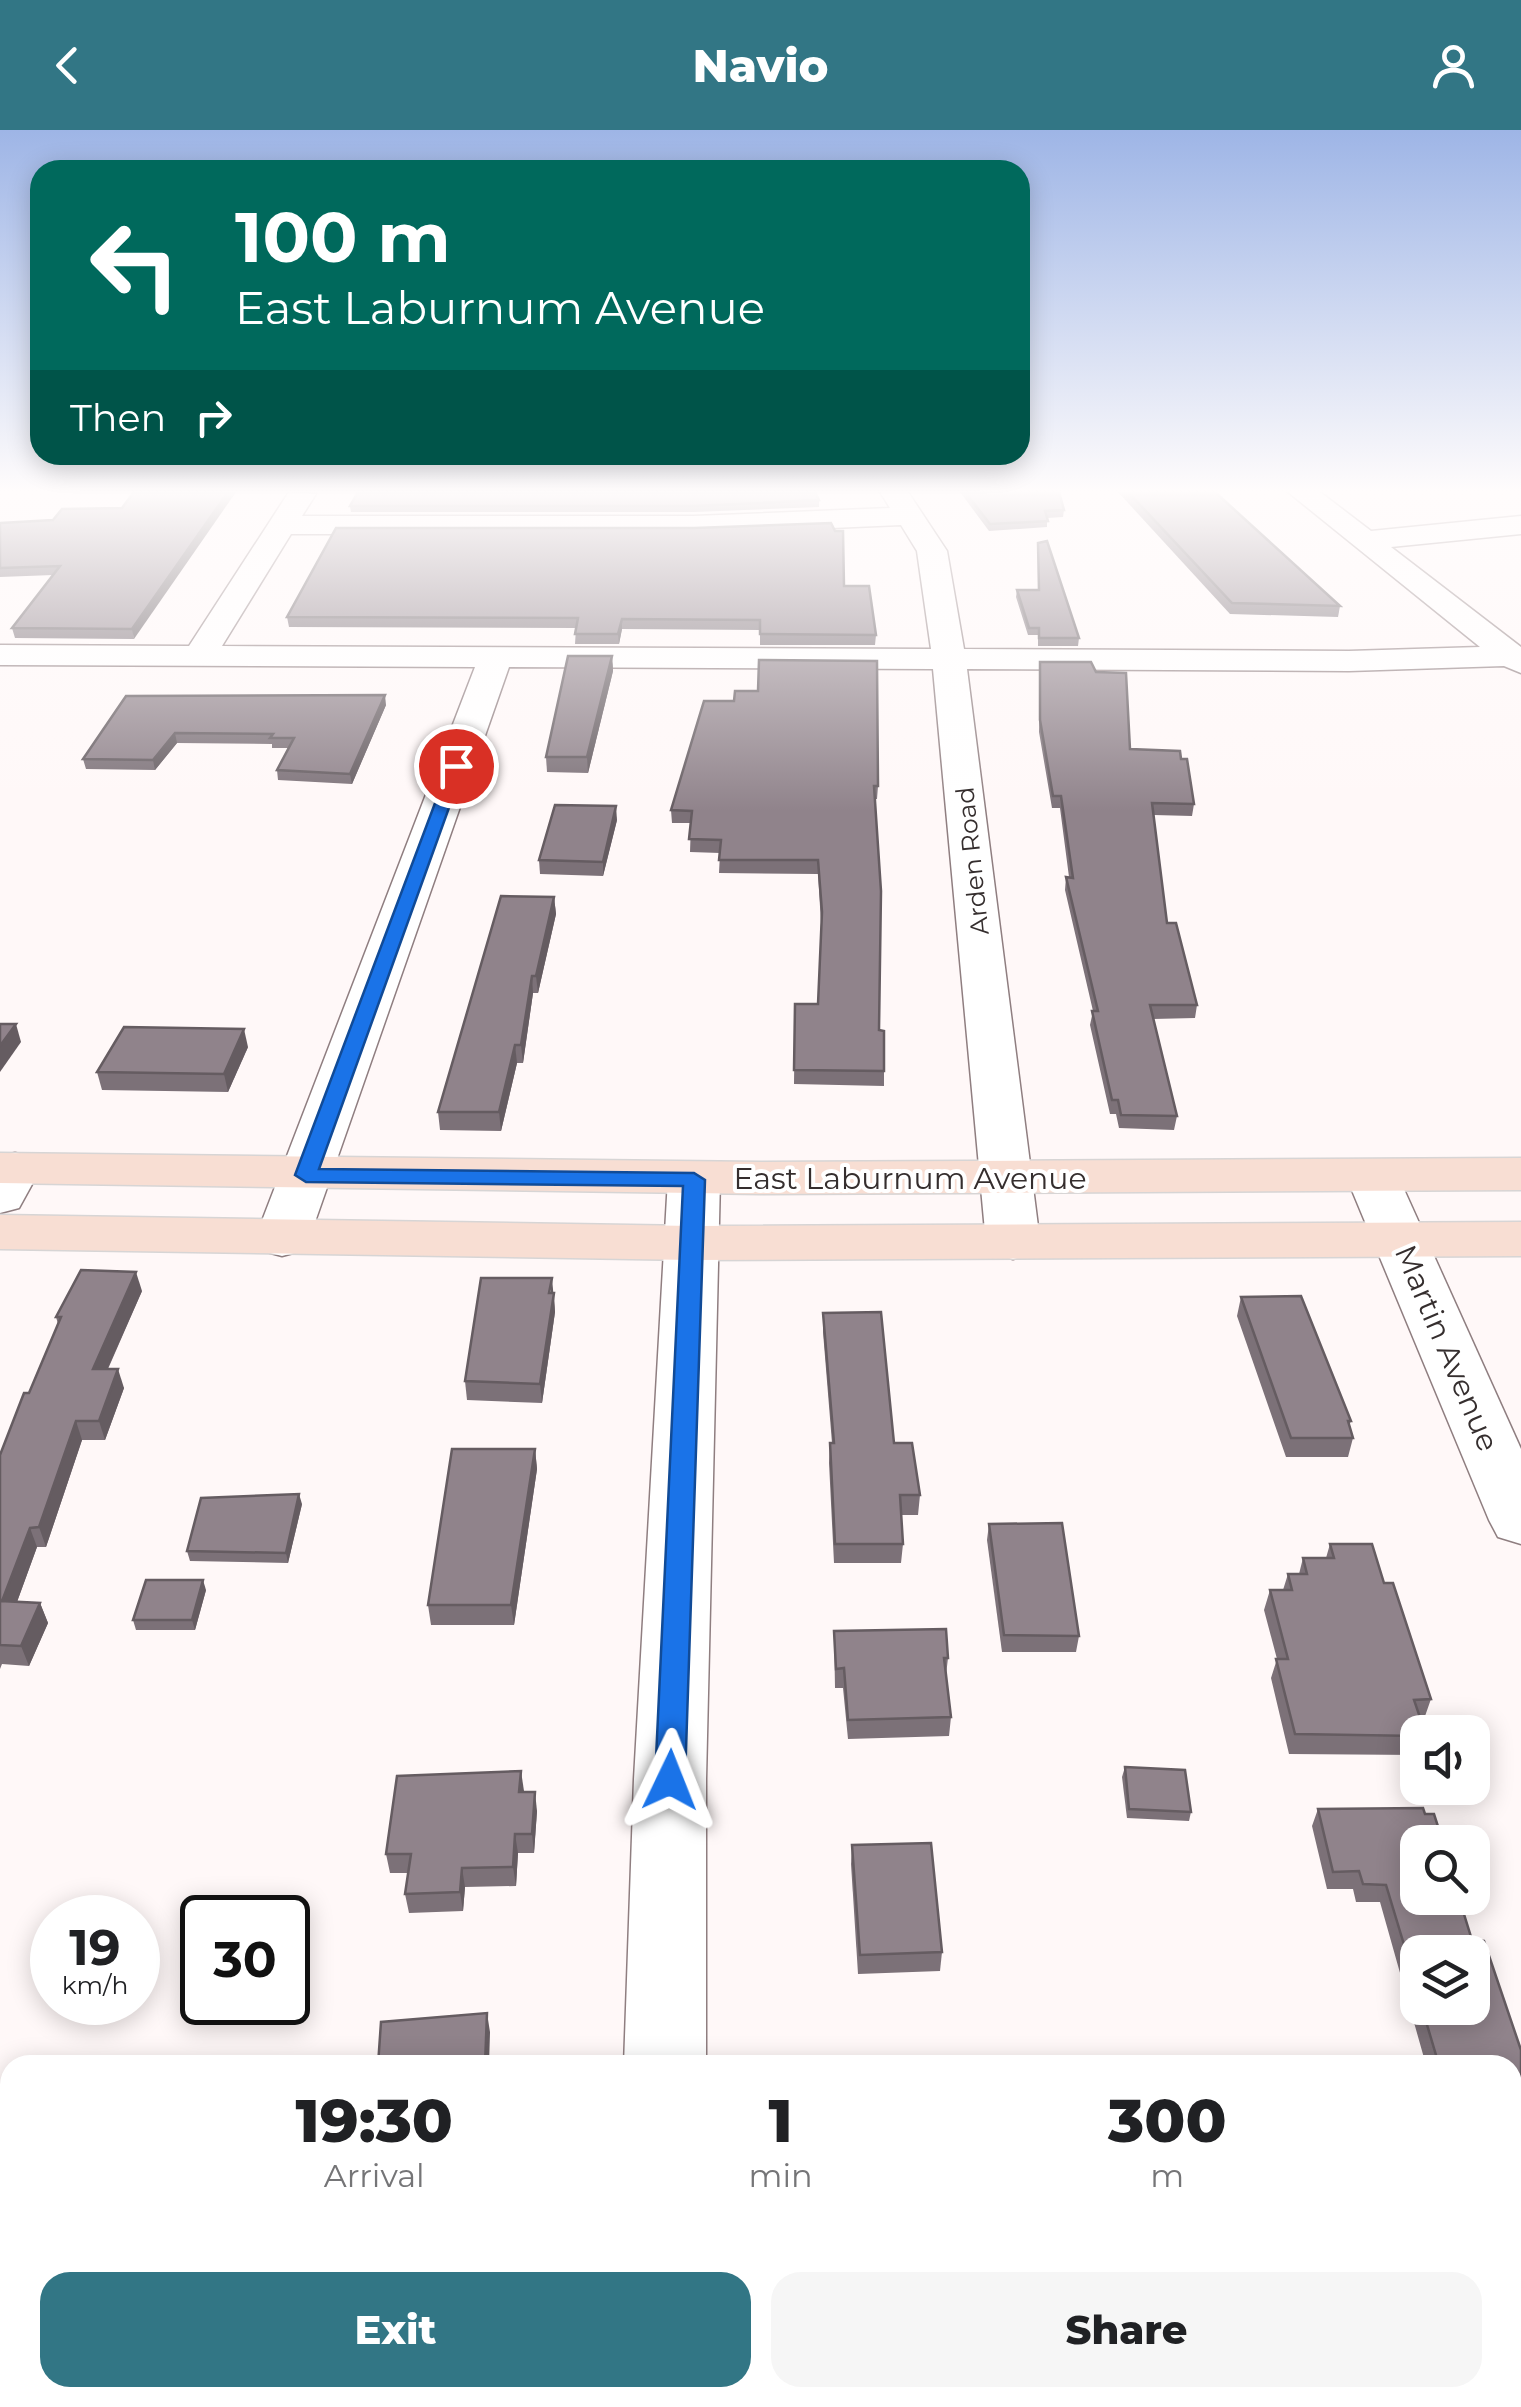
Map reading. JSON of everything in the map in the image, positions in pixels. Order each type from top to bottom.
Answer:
[{"type":"main road","name":"East Laburnum Avenue","points":[[0,1232],[282,1239],[693,1211],[1006,1178],[1521,1174]]},
{"type":"main road","name":"East Laburnum Avenue","points":[[5,1178],[306,1175],[1014,1242],[1521,1239]]},
{"type":"street","points":[[198,656],[236,598]]},
{"type":"street","name":"Arden Road","points":[[939,598],[1014,1242]]},
{"type":"street","points":[[1438,598],[1517,659]]},
{"type":"street","points":[[0,656],[1517,659]]},
{"type":"street","points":[[282,1239],[496,657]]},
{"type":"street","name":"Martin Avenue","points":[[1372,1176],[1521,1520]]},
{"type":"street","points":[[664,2055],[670,1780],[693,1211]]},
{"type":"building","points":[[35,598],[154,598],[132,629],[12,628]]},
{"type":"building","points":[[297,598],[871,598],[876,635],[760,634],[760,620],[622,619],[618,634],[575,634],[578,618],[287,617]]},
{"type":"building","points":[[1020,598],[1066,598],[1079,638],[1039,638],[1039,628],[1029,628]]},
{"type":"building","points":[[1228,598],[1332,598],[1340,606],[1232,603]]},
{"type":"building","points":[[568,656],[612,656],[587,757],[546,757]]},
{"type":"building","points":[[759,660],[877,661],[878,786],[874,786],[881,891],[879,1030],[884,1031],[884,1071],[794,1070],[795,1004],[818,1004],[822,912],[818,860],[719,860],[721,840],[689,839],[692,811],[671,810],[704,701],[734,701],[735,691],[758,691]]},
{"type":"building","points":[[1040,662],[1091,662],[1096,672],[1126,673],[1130,749],[1180,751],[1181,759],[1187,759],[1194,804],[1152,803],[1167,923],[1176,923],[1197,1005],[1150,1005],[1177,1116],[1121,1115],[1118,1100],[1112,1100],[1092,1011],[1098,1011],[1066,877],[1073,878],[1061,796],[1053,796],[1040,720]]},
{"type":"building","points":[[385,695],[350,774],[277,770],[294,738],[270,738],[273,734],[175,733],[153,760],[83,759],[126,696]]},
{"type":"building","points":[[555,805],[616,806],[603,862],[539,860]]},
{"type":"building","points":[[501,896],[554,897],[536,976],[532,976],[521,1045],[515,1045],[499,1112],[438,1112]]},
{"type":"building","points":[[0,1024],[16,1024],[0,1046]]},
{"type":"building","points":[[124,1027],[244,1029],[224,1074],[97,1072]]},
{"type":"building","points":[[81,1270],[136,1272],[93,1369],[118,1369],[99,1421],[76,1421],[39,1527],[30,1528],[2,1601],[40,1603],[21,1646],[0,1645],[0,1455],[24,1393],[29,1393],[61,1317],[56,1317]]},
{"type":"building","points":[[481,1278],[552,1278],[549,1293],[554,1293],[540,1384],[465,1381]]},
{"type":"building","points":[[1301,1296],[1351,1421],[1353,1438],[1291,1438],[1241,1297]]},
{"type":"building","points":[[881,1312],[894,1443],[912,1443],[920,1495],[900,1495],[903,1544],[835,1544],[830,1443],[834,1443],[823,1313]]},
{"type":"building","points":[[452,1449],[535,1449],[511,1605],[428,1605]]},
{"type":"building","points":[[299,1494],[286,1553],[187,1551],[201,1498]]},
{"type":"building","points":[[1062,1523],[1079,1636],[1004,1635],[989,1524]]},
{"type":"building","points":[[1330,1544],[1372,1544],[1384,1583],[1393,1583],[1431,1699],[1414,1700],[1419,1715],[1400,1715],[1400,1736],[1295,1734],[1276,1659],[1288,1659],[1270,1590],[1292,1590],[1288,1574],[1307,1574],[1303,1558],[1334,1558]]},
{"type":"building","points":[[146,1580],[203,1580],[192,1620],[133,1620]]},
{"type":"building","points":[[946,1629],[948,1658],[944,1658],[951,1717],[848,1720],[844,1668],[836,1669],[834,1631]]},
{"type":"building","points":[[1125,1767],[1185,1770],[1191,1812],[1129,1809]]},
{"type":"building","points":[[521,1771],[519,1792],[535,1792],[532,1834],[515,1834],[513,1867],[462,1868],[460,1892],[405,1894],[411,1854],[386,1854],[397,1776]]},
{"type":"building","points":[[1423,1808],[1425,1814],[1434,1814],[1438,1825],[1400,1825],[1400,1915],[1464,1915],[1470,1935],[1401,1935],[1386,1885],[1363,1884],[1359,1871],[1333,1872],[1318,1809]]},
{"type":"building","points":[[931,1843],[942,1952],[860,1955],[852,1845]]},
{"type":"building","points":[[1490,1959],[1521,2055],[1436,2055],[1427,2025],[1490,2025]]},
{"type":"building","points":[[487,2013],[485,2055],[379,2055],[381,2022]]},
{"type":"route","points":[[456,766],[306,1175],[694,1180],[670,1780]]}]
